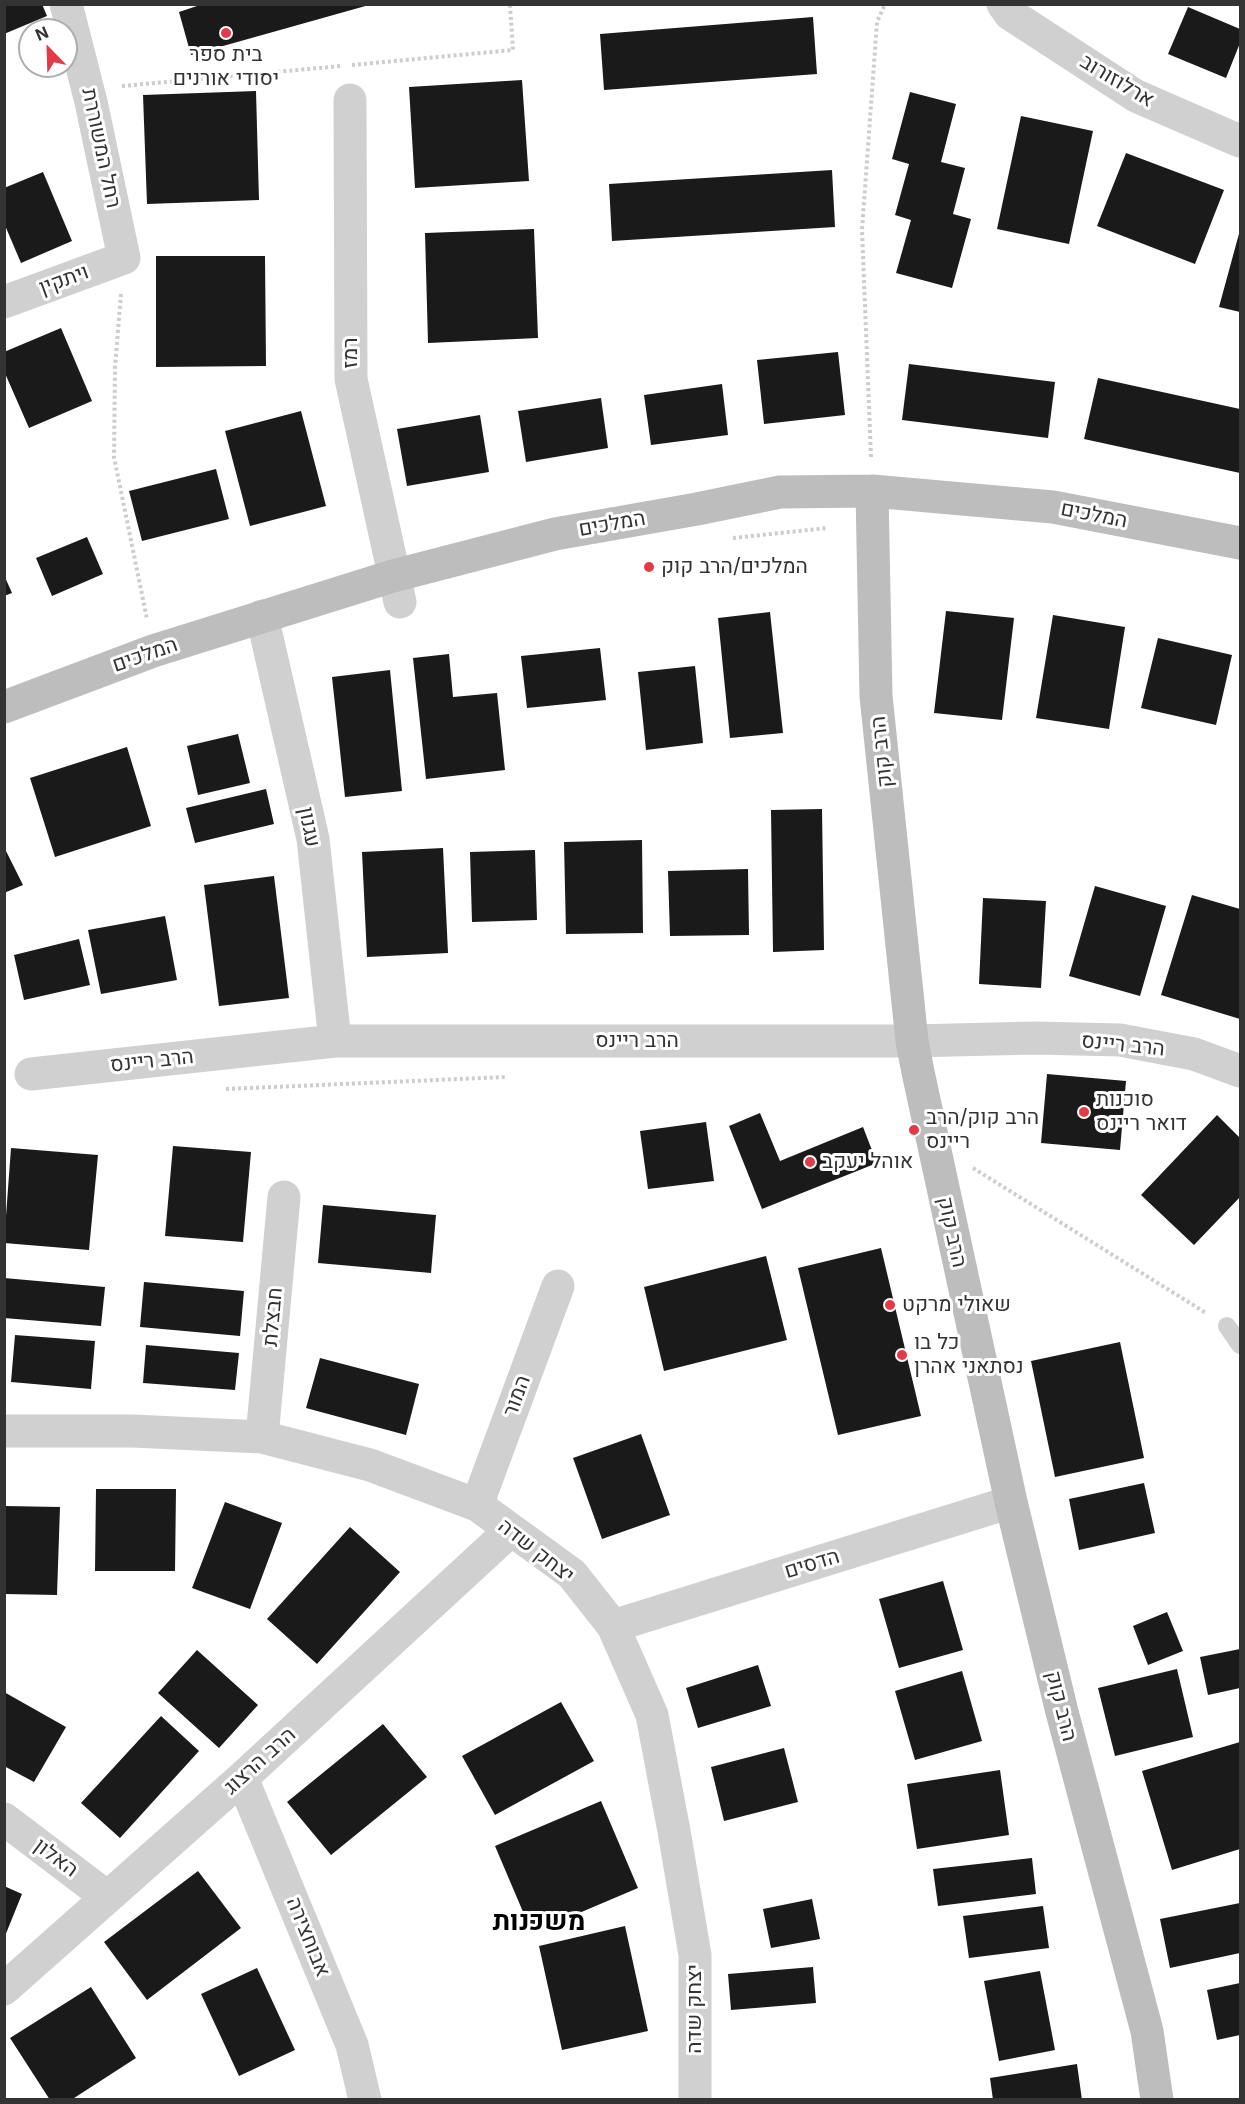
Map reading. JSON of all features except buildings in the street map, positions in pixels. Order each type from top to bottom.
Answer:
[{"type":"street","name":"רחל המשוררת","points":[[66,4],[88,88],[124,258]]},
{"type":"street","name":"ארלוזורוב","points":[[1003,4],[1011,14],[1137,96],[1240,141]]},
{"type":"street","name":"רמז","points":[[350,100],[351,379],[396,589]]},
{"type":"street","name":"ויתקין","points":[[4,302],[124,258]]},
{"type":"street","name":"המלכים","points":[[4,707],[153,651],[262,616],[396,589],[555,534],[780,492],[873,507],[1053,507],[1240,543]]},
{"type":"street","name":"הרב קוק","points":[[873,507],[876,696],[912,1041],[1011,1502],[1062,1712],[1147,2031],[1157,2100]]},
{"type":"street","name":"עגנון","points":[[262,616],[313,839],[335,1041]]},
{"type":"street","name":"הרב ריינס","points":[[32,1074],[335,1041],[912,1041],[1035,1038],[1120,1040],[1194,1054],[1240,1071]]},
{"type":"street","name":"חבצלת","points":[[262,1437],[284,1197]]},
{"type":"street","name":"המור","points":[[477,1506],[558,1286]]},
{"type":"street","name":"יצחק שדה","points":[[4,1431],[133,1431],[262,1437],[370,1465],[477,1506],[572,1574],[613,1626],[652,1715],[695,1955],[694,2100]]},
{"type":"street","name":"הדסים","points":[[613,1626],[1011,1502]]},
{"type":"street","name":"הרב הרצוג","points":[[4,1989],[242,1778],[511,1530]]},
{"type":"street","name":"אבוחצירה","points":[[242,1778],[352,2045],[365,2100]]},
{"type":"street","name":"האלון","points":[[4,1819],[108,1897]]},
{"type":"lane","points":[[1227,1326],[1240,1345]]},
{"type":"path","points":[[88,88],[513,50],[510,4]]},
{"type":"path","points":[[723,539],[873,507],[862,230],[877,22],[885,4]]},
{"type":"path","points":[[124,258],[115,367],[114,458],[153,651]]},
{"type":"path","points":[[214,1090],[506,1077]]},
{"type":"path","points":[[965,1163],[1227,1326]]},
{"type":"place","name":"בית ספר יסודי אורנים","points":[[226,33]]},
{"type":"place","name":"המלכים/הרב קוק","points":[[649,567]]},
{"type":"place","name":"סוכנות דואר ריינס","points":[[1084,1112]]},
{"type":"place","name":"הרב קוק/הרב ריינס","points":[[914,1130]]},
{"type":"place","name":"אוהל יעקב","points":[[810,1162]]},
{"type":"place","name":"שאולי מרקט","points":[[890,1305]]},
{"type":"place","name":"כל בו נסתאני אהרן","points":[[902,1355]]},
{"type":"district","name":"משכנות","points":[[539,1922]]}]
